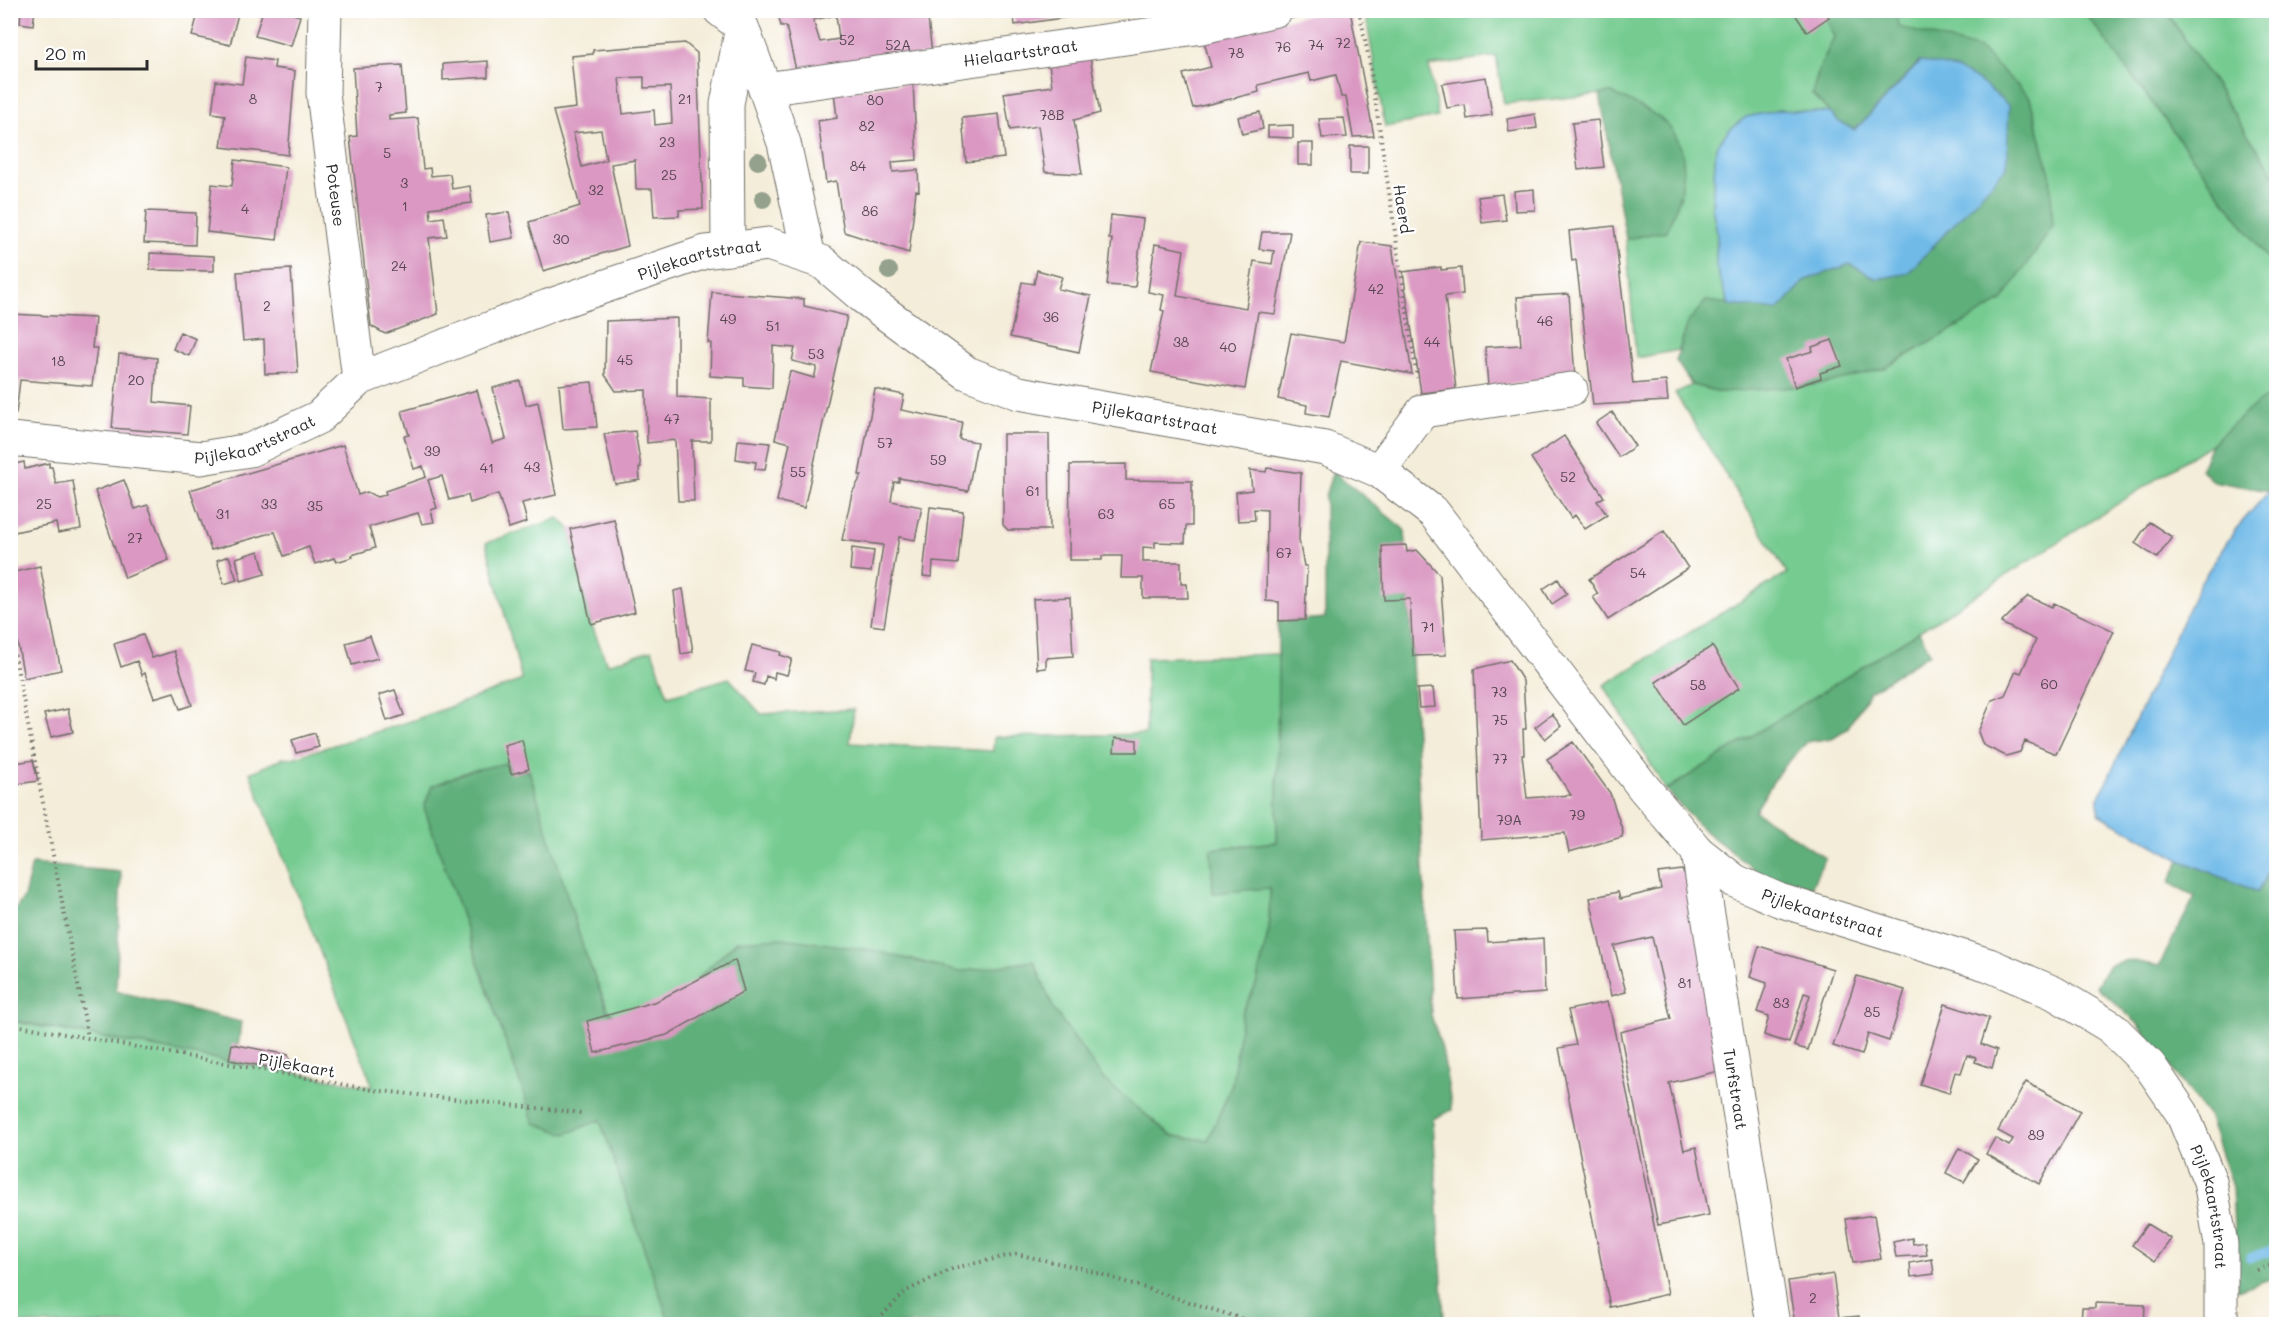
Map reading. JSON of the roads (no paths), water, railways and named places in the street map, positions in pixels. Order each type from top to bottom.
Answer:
[{"type":"street","name":"Poteuse","points":[[325,10],[323,93],[359,379]]},
{"type":"street","name":"Hielaartstraat","points":[[765,89],[1203,27],[1276,10]]},
{"type":"street","points":[[735,16],[784,143],[810,258]]},
{"type":"street","points":[[728,249],[727,104],[735,16]]},
{"type":"street","name":"Pijlekaartstraat","points":[[10,439],[201,458],[250,450],[319,417],[359,379],[548,306],[705,252],[768,244],[822,262],[863,297],[967,373],[1009,390],[1325,448],[1379,471],[1434,513],[1643,787],[1698,852],[1735,881],[1779,900],[1989,965],[2054,993],[2111,1027],[2150,1066],[2182,1113],[2210,1181],[2221,1244],[2221,1324]]},
{"type":"street","points":[[1379,471],[1423,411],[1571,389]]},
{"type":"street","name":"Turfstraat","points":[[1698,852],[1773,1324]]},
{"type":"water","points":[[1920,62],[1959,70],[1988,87],[2009,106],[2007,167],[1908,273],[1877,279],[1850,264],[1806,280],[1778,310],[1729,305],[1716,267],[1717,232],[1712,207],[1716,147],[1728,131],[1746,117],[1780,110],[1830,113],[1839,122],[1855,130]]},
{"type":"water","points":[[2269,491],[2276,492],[2276,854],[2258,892],[2180,860],[2099,814],[2098,800],[2200,583],[2235,530]]},
{"type":"waterway","points":[[2250,1258],[2276,1249]]}]
